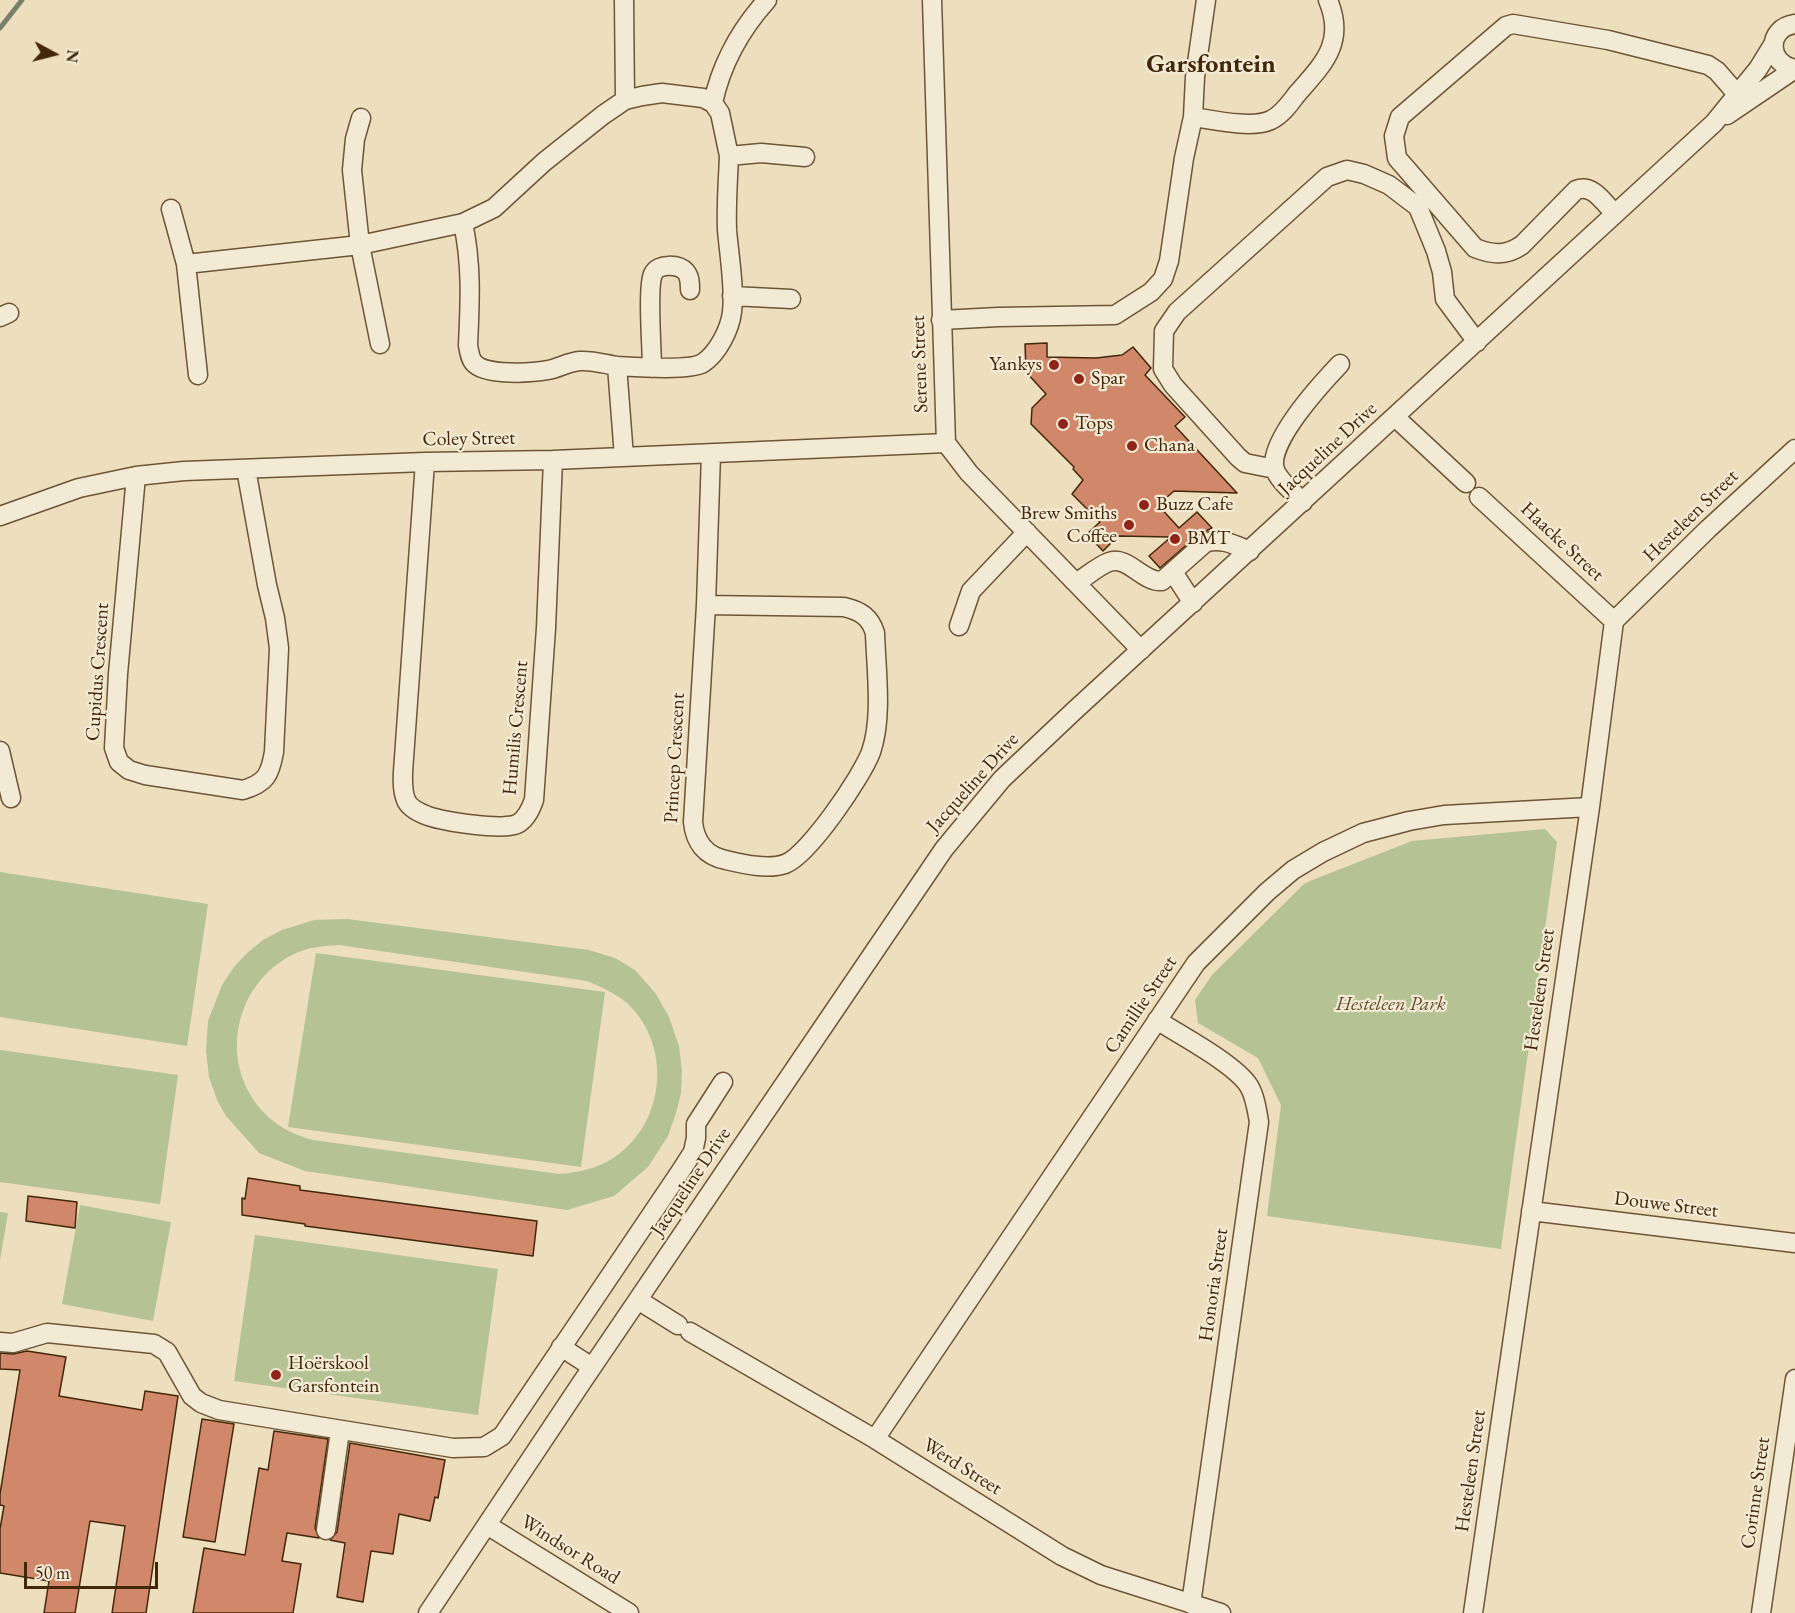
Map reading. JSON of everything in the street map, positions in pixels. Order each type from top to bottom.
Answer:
[{"type":"street","points":[[624,0],[625,100]]},
{"type":"street","points":[[713,103],[722,70],[753,16],[767,0]]},
{"type":"street","name":"Serene Street","points":[[932,0],[946,442]]},
{"type":"street","points":[[941,320],[1115,315],[1151,292],[1163,279],[1170,261],[1181,177],[1193,117],[1195,77],[1206,0]]},
{"type":"street","points":[[1193,117],[1263,123],[1279,115],[1320,69],[1330,53],[1334,28],[1328,0]]},
{"type":"street","points":[[1615,214],[1590,189],[1582,188],[1576,190],[1522,245],[1512,252],[1501,254],[1475,248],[1398,158],[1394,136],[1400,117],[1506,26],[1513,24],[1608,40],[1708,65],[1717,71],[1737,94]]},
{"type":"street","name":"Jacqueline Drive","points":[[1714,123],[1758,69],[1780,31],[1794,24]]},
{"type":"street","points":[[1774,43],[1777,58],[1788,68],[1795,69]]},
{"type":"street","name":"Jacqueline Drive","points":[[428,1613],[864,964],[944,849],[1002,779],[1714,123],[1795,69]]},
{"type":"street","points":[[186,264],[360,245],[463,223],[494,208],[544,162],[625,100],[662,93],[703,99],[713,103],[720,113],[729,156],[727,226],[732,296],[732,313],[722,342],[702,364],[684,367],[652,368],[578,361],[550,370],[501,372],[474,364],[468,345],[469,251],[463,223]]},
{"type":"street","points":[[361,118],[355,139],[352,170],[360,245],[380,344]]},
{"type":"street","points":[[729,156],[761,153],[805,156]]},
{"type":"street","points":[[1275,469],[1245,463],[1173,385],[1163,369],[1164,331],[1177,312],[1327,177],[1347,170],[1364,174],[1389,185],[1418,207],[1427,225],[1439,262],[1445,299],[1477,342]]},
{"type":"street","points":[[171,209],[186,264],[198,375]]},
{"type":"street","points":[[652,368],[653,273],[657,268],[663,266],[684,270],[688,273],[690,290]]},
{"type":"street","points":[[732,296],[791,299]]},
{"type":"street","points":[[1303,502],[1279,477],[1275,469],[1275,454],[1301,408],[1340,364]]},
{"type":"street","points":[[617,366],[624,457]]},
{"type":"street","points":[[1395,417],[1466,483]]},
{"type":"street","points":[[946,442],[969,473],[1141,650]]},
{"type":"street","name":"Coley Street","points":[[0,516],[79,488],[136,476],[184,471],[711,454],[946,442]]},
{"type":"street","name":"Hesteleen Street","points":[[1473,1613],[1590,807],[1614,621],[1708,529],[1795,449]]},
{"type":"street","name":"Princep Crescent","points":[[706,605],[844,607],[866,616],[875,633],[877,723],[870,753],[864,766],[820,832],[805,849],[786,864],[765,866],[718,859],[699,844],[694,834],[711,454]]},
{"type":"street","name":"Humilis Crescent","points":[[425,462],[404,758],[403,780],[406,801],[415,810],[429,816],[504,828],[518,824],[529,812],[534,800],[546,628],[553,460]]},
{"type":"street","name":"Cupidus Crescent","points":[[136,476],[118,674],[114,748],[119,762],[129,770],[145,775],[243,790],[256,786],[266,778],[272,768],[279,648],[246,469]]},
{"type":"street","name":"Haacke Street","points":[[1479,497],[1614,621]]},
{"type":"street","points":[[959,626],[971,591],[1027,532]]},
{"type":"street","points":[[1076,583],[1110,562],[1124,563],[1154,582],[1162,581],[1205,543],[1212,540],[1232,543],[1250,551]]},
{"type":"street","points":[[1173,572],[1193,603]]},
{"type":"street","points":[[0,751],[11,798]]},
{"type":"street","name":"Camillie Street","points":[[875,1439],[1196,963],[1293,870],[1323,852],[1363,833],[1410,821],[1444,815],[1590,807]]},
{"type":"street","name":"Honoria Street","points":[[1157,1020],[1244,1079],[1254,1099],[1259,1122],[1191,1604]]},
{"type":"street","points":[[0,1342],[13,1343],[47,1333],[154,1344],[167,1353],[192,1396],[201,1403],[219,1410],[453,1448],[484,1447],[502,1436],[693,1152],[696,1124],[723,1082]]},
{"type":"street","name":"Douwe Street","points":[[1531,1211],[1795,1243]]},
{"type":"street","name":"Werd Street","points":[[638,1300],[875,1439],[1071,1561],[1101,1575],[1221,1613]]},
{"type":"street","points":[[561,1347],[592,1367]]},
{"type":"street","name":"Corinne Street","points":[[1761,1613],[1795,1379]]},
{"type":"street","points":[[326,1530],[340,1431]]},
{"type":"street","name":"Windsor Road","points":[[487,1525],[629,1613]]},
{"type":"green space","name":"Hesteleen Park","points":[[1545,829],[1557,842],[1501,1249],[1267,1216],[1281,1105],[1258,1058],[1198,1023],[1195,1000],[1212,975],[1304,884],[1310,881],[1412,841]]},
{"type":"green space","points":[[0,872],[208,904],[187,1046],[0,1017]]},
{"type":"green space","points":[[347,919],[589,950],[615,958],[635,970],[656,994],[669,1017],[679,1046],[682,1070],[681,1093],[668,1136],[648,1167],[614,1196],[567,1210],[305,1171],[259,1153],[226,1116],[217,1100],[209,1077],[206,1051],[208,1021],[222,985],[247,953],[263,940],[282,930],[314,920]],"holes":[[[339,945],[587,981],[622,999],[641,1020],[651,1039],[656,1059],[657,1080],[654,1101],[635,1139],[612,1159],[590,1169],[559,1174],[302,1137],[281,1127],[254,1101],[243,1079],[237,1055],[238,1031],[244,1008],[256,986],[272,968],[294,954],[322,946]]]},
{"type":"green space","points":[[316,953],[605,992],[581,1167],[288,1127]]},
{"type":"green space","points":[[0,1050],[178,1075],[160,1204],[0,1182]]},
{"type":"green space","points":[[80,1205],[171,1222],[153,1321],[62,1304]]},
{"type":"green space","points":[[0,1212],[8,1213],[0,1260]]},
{"type":"green space","points":[[255,1235],[498,1269],[478,1415],[234,1381]]},
{"type":"building","points":[[1047,343],[1047,357],[1096,358],[1122,355],[1133,347],[1151,368],[1145,375],[1185,417],[1175,426],[1237,493],[1174,491],[1158,505],[1179,528],[1197,512],[1212,528],[1198,535],[1160,568],[1149,556],[1171,537],[1118,536],[1103,551],[1087,534],[1100,522],[1072,494],[1083,480],[1073,469],[1074,467],[1031,424],[1032,408],[1046,394],[1026,372],[1025,344]]},
{"type":"building","points":[[248,1178],[300,1186],[300,1190],[537,1221],[533,1256],[305,1226],[305,1224],[242,1215],[242,1198],[245,1199]]},
{"type":"building","points":[[28,1196],[77,1202],[75,1228],[26,1221]]},
{"type":"building","points":[[27,1351],[66,1357],[59,1396],[142,1410],[145,1391],[178,1396],[146,1613],[112,1613],[125,1526],[90,1521],[75,1613],[44,1613],[49,1581],[0,1573],[0,1529],[4,1506],[0,1505],[0,1494],[20,1370],[0,1369],[0,1353],[13,1354]]},
{"type":"building","points":[[202,1419],[234,1424],[215,1542],[183,1537]]},
{"type":"building","points":[[274,1431],[328,1439],[315,1528],[319,1538],[287,1533],[282,1561],[301,1564],[293,1613],[193,1613],[204,1548],[245,1555],[259,1468],[268,1470]]},
{"type":"building","points":[[350,1443],[445,1460],[438,1498],[435,1497],[430,1521],[399,1514],[393,1554],[371,1551],[363,1602],[337,1597],[345,1543],[330,1540],[337,1532]]},
{"type":"waterway","points":[[0,28],[22,0]]},
{"type":"place","name":"Yankys","points":[[1054,365]]},
{"type":"place","name":"Spar","points":[[1079,379]]},
{"type":"place","name":"Tops","points":[[1063,424]]},
{"type":"place","name":"Chana","points":[[1132,446]]},
{"type":"place","name":"Buzz Cafe","points":[[1144,505]]},
{"type":"place","name":"Brew Smiths Coffee","points":[[1129,525]]},
{"type":"place","name":"BMT","points":[[1175,539]]},
{"type":"place","name":"Hoërskool Garsfontein","points":[[276,1375]]},
{"type":"district","name":"Garsfontein","points":[[1211,65]]}]
